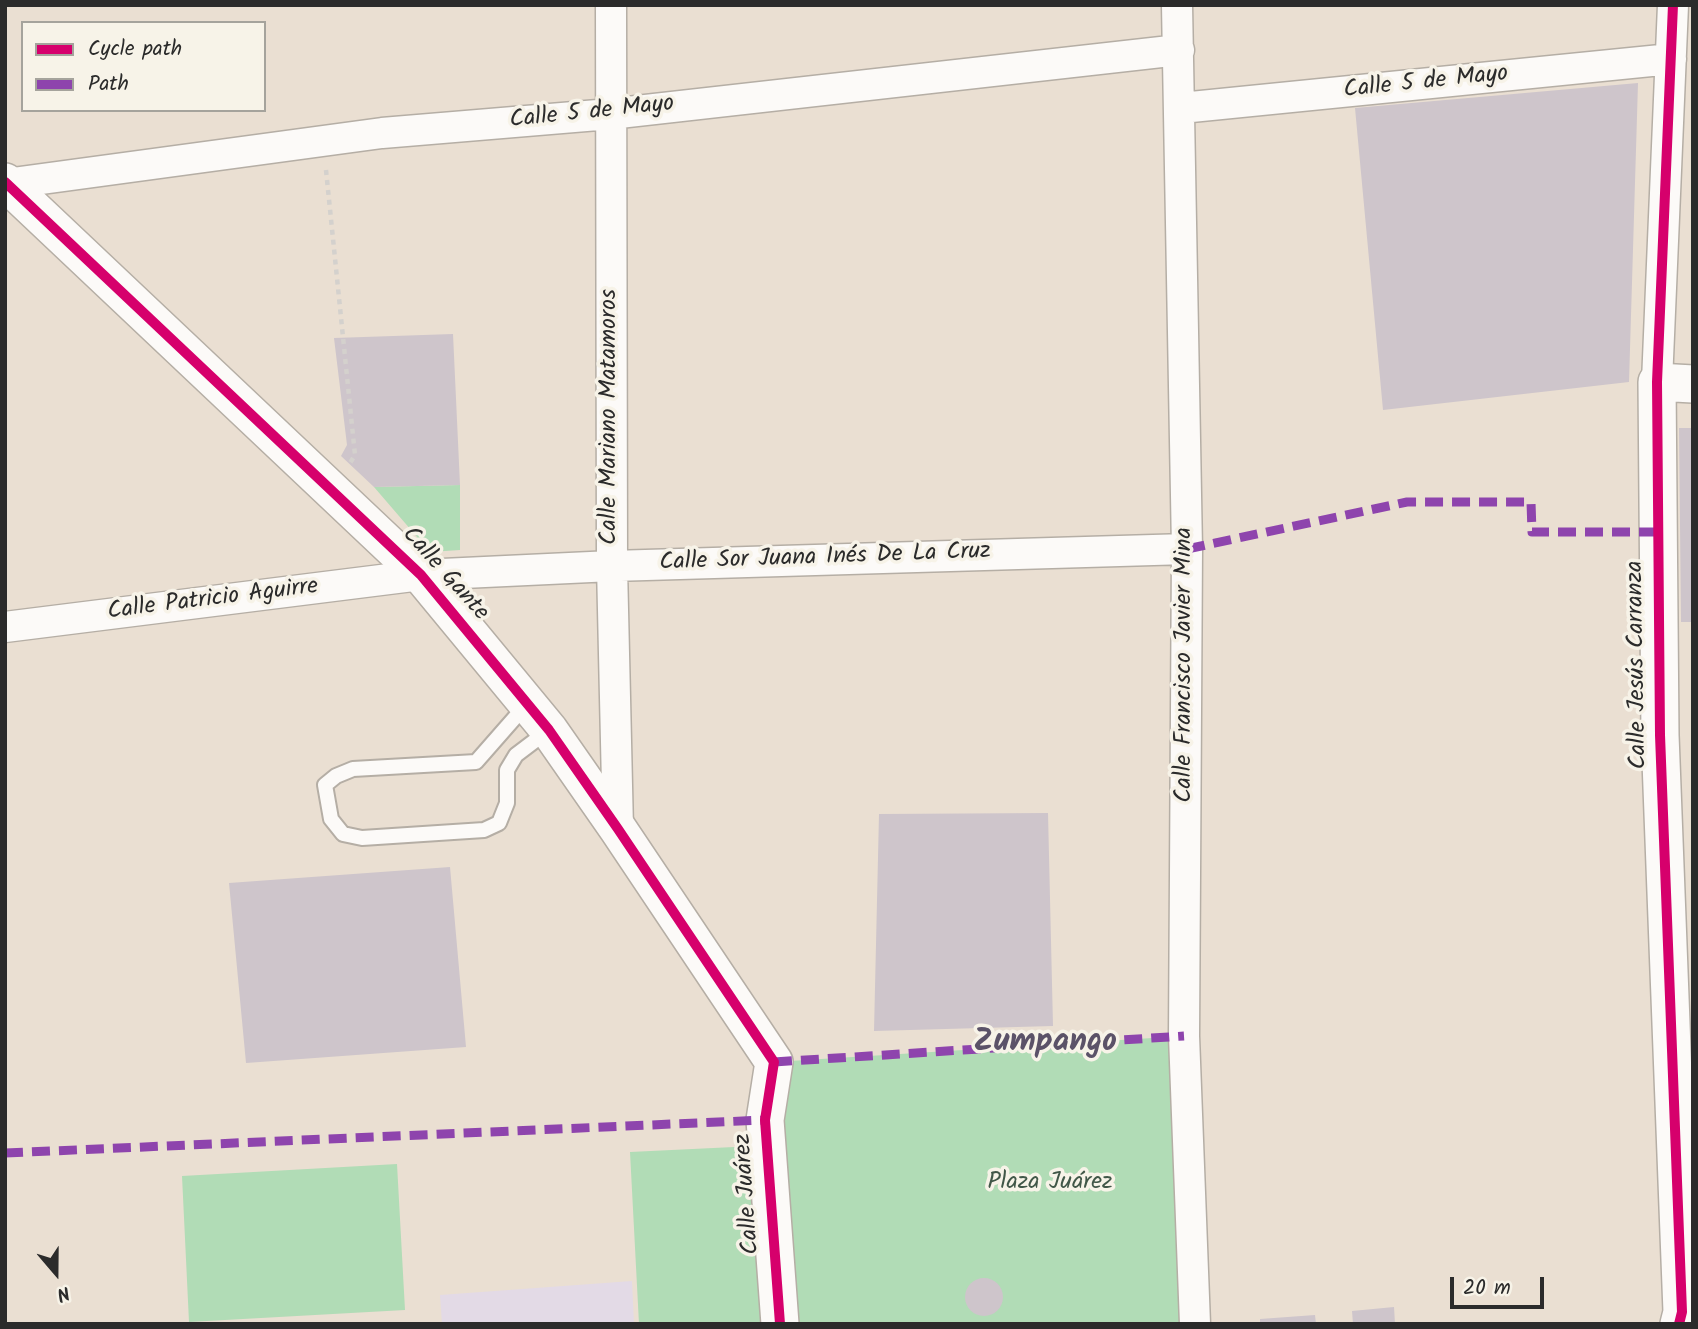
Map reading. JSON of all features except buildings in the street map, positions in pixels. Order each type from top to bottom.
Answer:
[{"type":"street","name":"Calle Mariano Matamoros","points":[[611,5],[612,565],[618,829]]},
{"type":"street","name":"Calle Francisco Javier Mina","points":[[1177,5],[1181,108],[1187,549],[1184,1036],[1195,1324]]},
{"type":"street","name":"Calle Jesús Carranza","points":[[1674,5],[1671,59],[1675,383],[1660,735],[1682,1312],[1679,1324]]},
{"type":"street","name":"Calle 5 de Mayo","points":[[6,183],[382,133],[610,114],[1179,50]]},
{"type":"street","name":"Calle 5 de Mayo","points":[[1181,108],[1671,59]]},
{"type":"street","name":"Calle Gante","points":[[6,183],[421,575],[538,717],[618,829],[774,1062]]},
{"type":"street","name":"Calle Sor Juana Inés De La Cruz","points":[[421,575],[612,565],[1187,549]]},
{"type":"street","name":"Calle Patricio Aguirre","points":[[5,627],[421,575]]},
{"type":"street","name":"Calle Juárez","points":[[774,1062],[765,1120],[780,1324]]},
{"type":"lane","points":[[538,717],[508,771],[507,803],[499,823],[484,830],[362,838],[344,834],[331,820],[325,785],[336,776],[353,769],[477,762],[538,717]]},
{"type":"path","points":[[331,489],[355,456],[326,168],[338,167]]},
{"type":"shaded area","points":[[632,1281],[634,1324],[442,1324],[440,1295]]},
{"type":"green space","points":[[460,485],[460,550],[430,552],[374,487]]},
{"type":"green space","name":"Plaza Juárez","points":[[1184,1036],[1195,1324],[780,1324],[774,1062]]},
{"type":"green space","points":[[755,1146],[767,1324],[639,1324],[630,1152]]},
{"type":"green space","points":[[397,1164],[405,1310],[189,1322],[182,1176]]},
{"type":"marked path","points":[[1187,549],[1407,502],[1531,502],[1532,532],[1659,532]]},
{"type":"marked path","points":[[774,1062],[1184,1036]]},
{"type":"marked path","points":[[5,1153],[765,1120]]},
{"type":"cycle path","points":[[1673,5],[1657,382],[1660,735],[1682,1312],[1679,1324]]},
{"type":"cycle path","points":[[5,182],[421,575],[549,730],[618,829],[774,1062],[765,1120],[780,1324]]},
{"type":"district","name":"Zumpango","points":[[1045,1045]]}]
